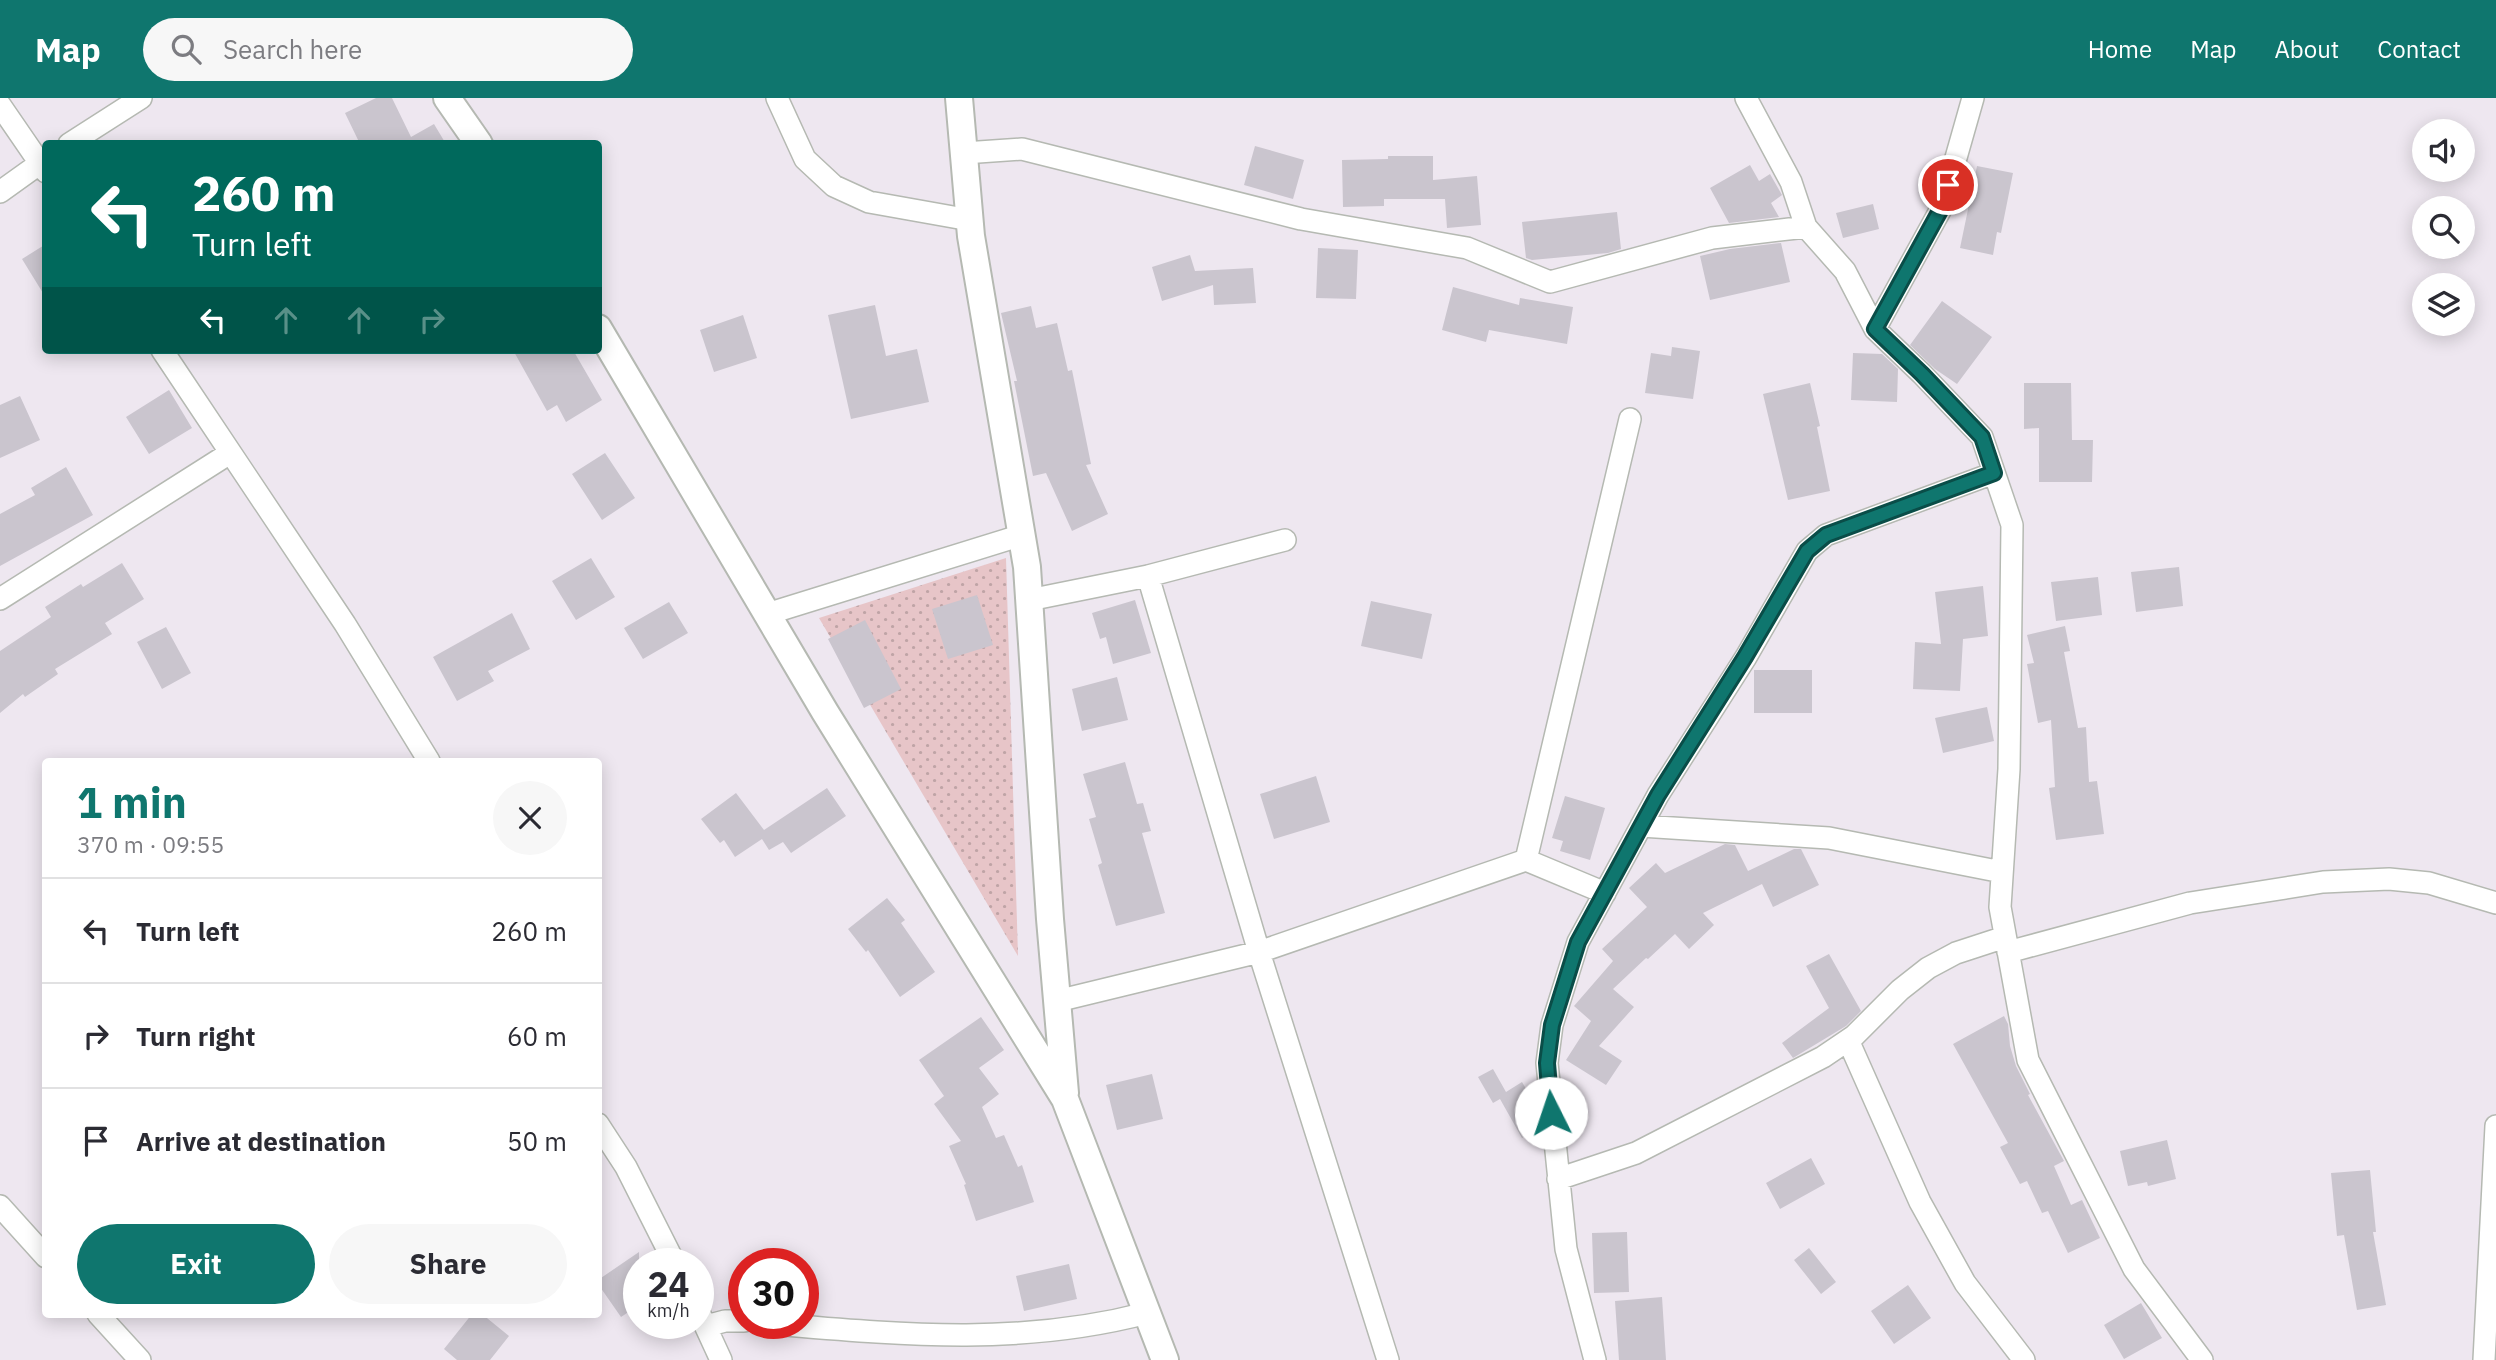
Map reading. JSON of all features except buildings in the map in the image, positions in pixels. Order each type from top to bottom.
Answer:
[{"type":"street","points":[[75,140],[141,98]]},
{"type":"street","points":[[447,98],[476,140]]},
{"type":"street","points":[[777,98],[805,159],[834,186],[869,202],[970,220]]},
{"type":"street","points":[[959,98],[970,220],[1022,535],[1030,600],[1056,1001],[1065,1099]]},
{"type":"street","points":[[1745,98],[1791,182],[1806,227],[1844,271],[1875,329],[1982,437],[2012,525],[2009,769],[2000,907],[2028,1060],[2134,1269],[2203,1360]]},
{"type":"street","points":[[1875,329],[1942,207],[1973,98]]},
{"type":"street","points":[[0,105],[42,162]]},
{"type":"street","points":[[964,153],[1023,149],[1301,219],[1467,248],[1550,282],[1712,238],[1806,227]]},
{"type":"street","points":[[0,192],[42,166]]},
{"type":"street","points":[[602,335],[825,712],[1065,1099],[1165,1360]]},
{"type":"street","points":[[165,354],[345,624],[427,758]]},
{"type":"street","points":[[1526,860],[1630,419]]},
{"type":"street","points":[[0,599],[230,453]]},
{"type":"street","points":[[1595,1360],[1566,1249],[1547,1063],[1552,1025],[1578,942],[1658,795],[1745,657],[1807,551],[1826,535],[1994,473]]},
{"type":"street","points":[[767,614],[1022,535]]},
{"type":"street","points":[[1030,600],[1148,576],[1285,540]]},
{"type":"street","points":[[1148,576],[1259,952],[1388,1360]]},
{"type":"street","points":[[1641,826],[1829,838],[2002,872]]},
{"type":"street","points":[[1056,1001],[1259,952],[1526,860],[1605,893]]},
{"type":"street","points":[[1558,1180],[1636,1153],[1823,1057],[1848,1040],[1900,990],[1928,968],[1956,953],[2190,903],[2323,882],[2389,879],[2429,883],[2496,903]]},
{"type":"street","points":[[1848,1040],[1927,1214],[1965,1283],[2024,1360]]},
{"type":"street","points":[[2484,1360],[2496,1126]]},
{"type":"street","points":[[602,1131],[626,1167],[667,1248]]},
{"type":"street","points":[[0,1206],[42,1253]]},
{"type":"street","points":[[819,1328],[897,1334],[974,1336],[1063,1330],[1147,1313]]},
{"type":"street","points":[[102,1318],[139,1360]]},
{"type":"street","points":[[712,1339],[721,1360]]},
{"type":"shaded area","points":[[1006,558],[1018,956],[819,618]]},
{"type":"route","points":[[1551,1113],[1547,1063],[1552,1025],[1578,942],[1658,795],[1745,657],[1807,551],[1826,535],[1994,473],[1982,437],[1875,329],[1942,207],[1948,185]]}]
